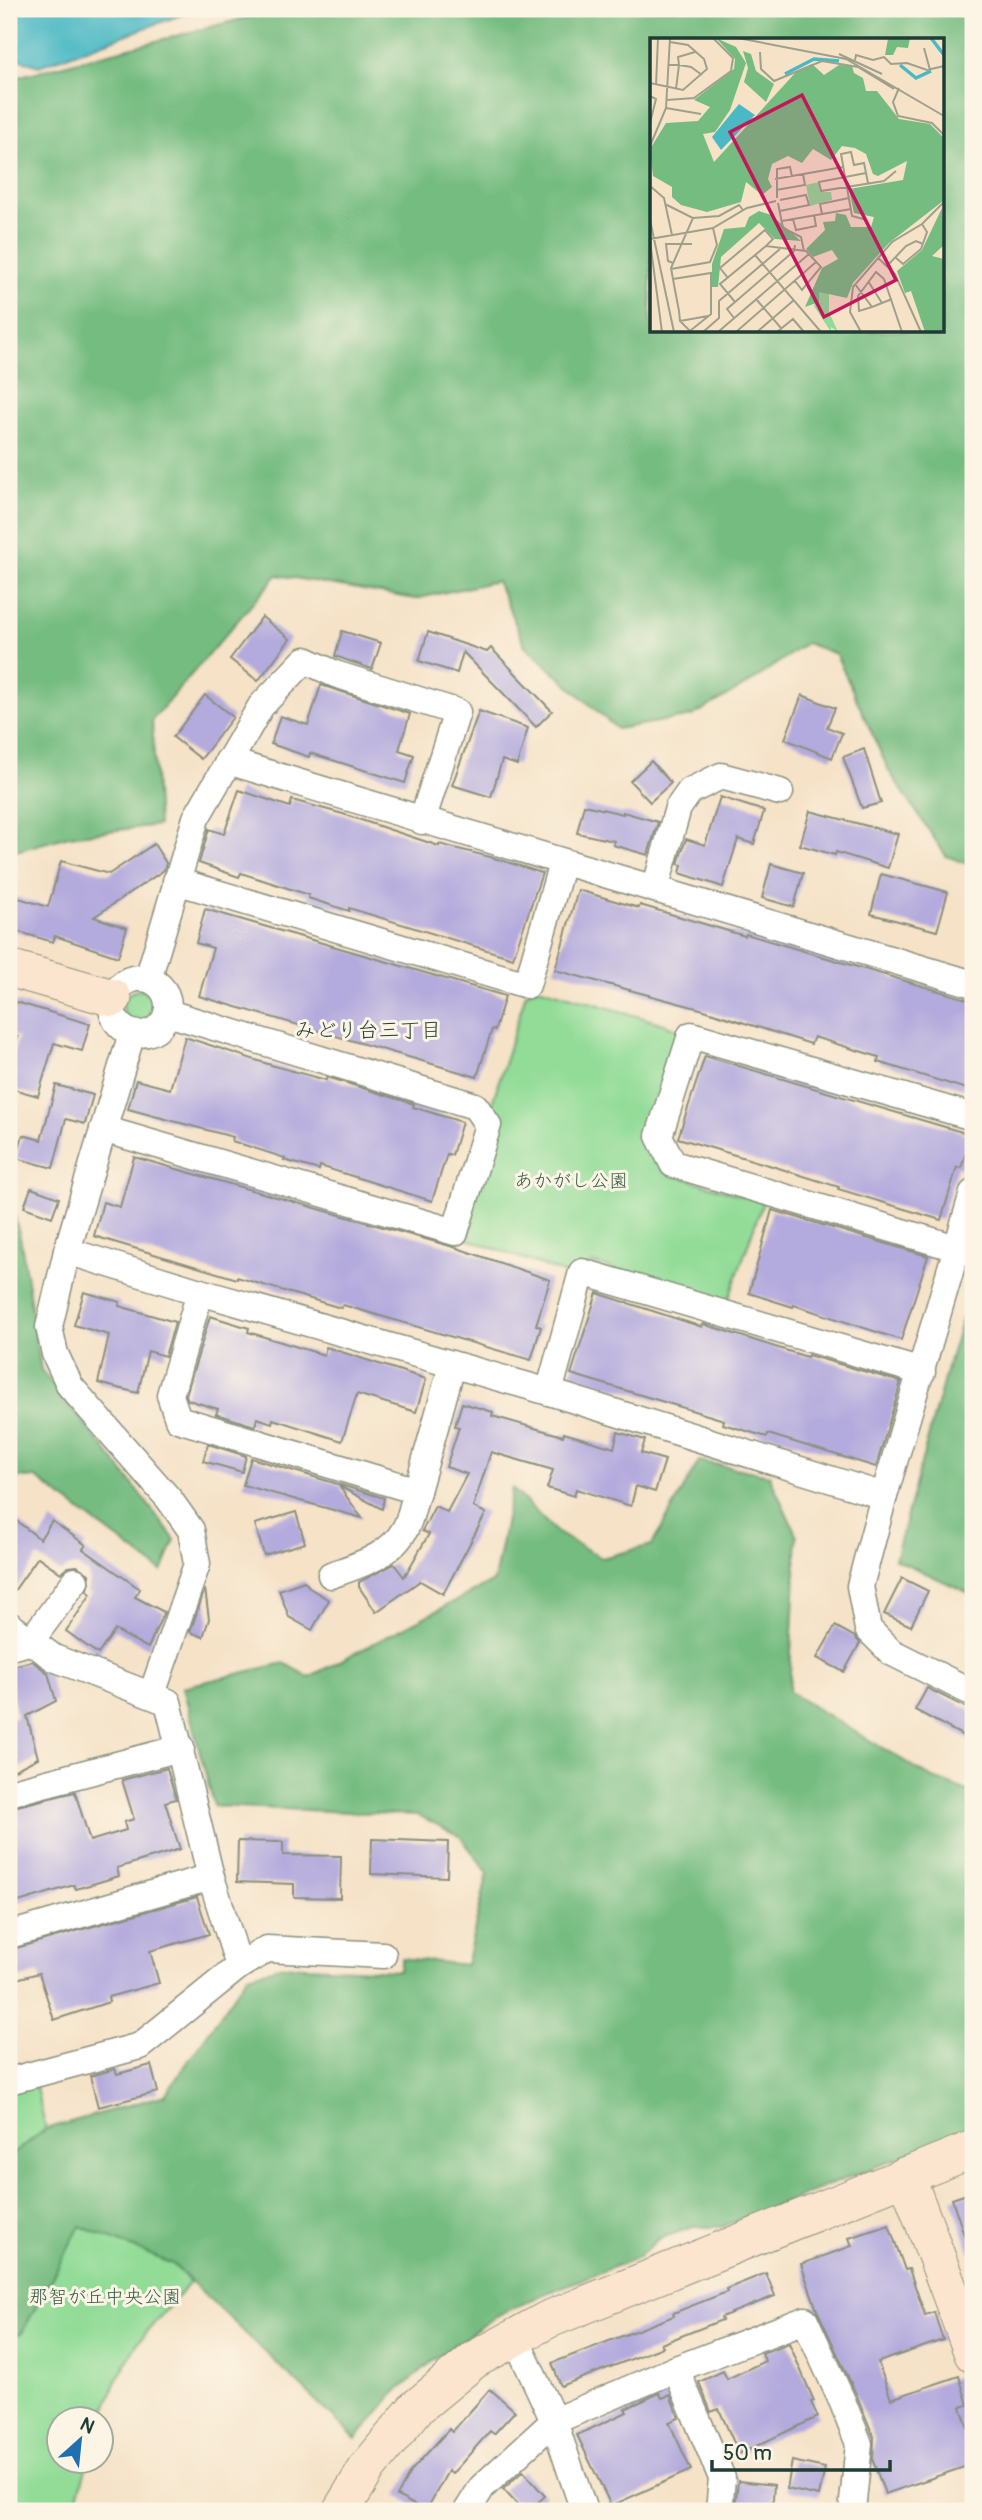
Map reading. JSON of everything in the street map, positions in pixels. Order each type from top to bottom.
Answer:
[{"type":"street","points":[[148,979],[196,818],[261,706],[305,660],[335,674],[457,712],[422,821]]},
{"type":"street","points":[[228,761],[973,984]]},
{"type":"street","points":[[655,888],[678,808],[690,791],[721,776],[780,792]]},
{"type":"street","points":[[176,881],[527,985],[562,863]]},
{"type":"street","points":[[9,968],[113,998]]},
{"type":"street","points":[[130,979],[148,979],[155,982],[166,995],[167,1013],[164,1021],[151,1032],[132,1033],[116,1020],[113,998],[117,990],[130,979]]},
{"type":"street","points":[[103,1129],[455,1232],[488,1125],[475,1106],[167,1013]]},
{"type":"street","points":[[132,1033],[67,1251],[49,1327],[55,1354],[70,1386],[169,1499],[191,1530],[197,1564],[152,1694]]},
{"type":"street","points":[[965,1251],[673,1164],[659,1136],[691,1035],[973,1117]]},
{"type":"street","points":[[973,1193],[965,1251],[922,1372],[860,1586],[868,1629],[891,1652],[973,1693]]},
{"type":"street","points":[[67,1251],[548,1392],[884,1496]]},
{"type":"street","points":[[548,1392],[582,1272],[922,1372]]},
{"type":"street","points":[[200,1292],[170,1395],[178,1419],[417,1491]]},
{"type":"street","points":[[331,1575],[389,1550],[406,1528],[452,1366]]},
{"type":"street","points":[[19,1644],[75,1581]]},
{"type":"street","points":[[9,1625],[19,1644],[168,1702],[211,1877],[239,1966]]},
{"type":"street","points":[[9,1793],[181,1748]]},
{"type":"street","points":[[9,1936],[211,1877]]},
{"type":"street","points":[[9,2081],[141,2046],[239,1966],[267,1949],[383,1955]]},
{"type":"street","points":[[341,2511],[368,2467],[416,2408],[474,2361],[515,2337],[547,2320],[973,2149]]},
{"type":"street","points":[[906,2175],[966,2315],[973,2354]]},
{"type":"street","points":[[467,2511],[482,2487],[554,2421],[676,2369],[805,2320],[844,2403],[859,2444],[852,2511]]},
{"type":"street","points":[[515,2337],[554,2421],[584,2511]]},
{"type":"street","points":[[676,2369],[722,2478],[719,2511]]},
{"type":"green space","points":[[280,9],[973,9],[973,866],[946,856],[889,771],[836,654],[806,643],[748,684],[692,716],[617,729],[525,646],[497,581],[415,599],[277,575],[152,720],[158,825],[69,836],[9,853],[9,79]]},
{"type":"green space","name":"あかがし公園","points":[[538,987],[664,1024],[691,1035],[680,1036],[648,1143],[664,1172],[763,1202],[728,1301],[592,1263],[571,1276],[465,1238],[491,1107],[526,993]]},
{"type":"green space","points":[[140,990],[152,995],[157,1007],[152,1019],[140,1024],[128,1019],[123,1007],[128,995]]},
{"type":"green space","points":[[9,1193],[21,1242],[41,1370],[175,1540],[162,1572],[36,1478],[9,1477]]},
{"type":"green space","points":[[973,1284],[973,1595],[895,1559]]},
{"type":"green space","points":[[699,1461],[769,1475],[797,1536],[789,1692],[931,1777],[973,1793],[973,2129],[722,2227],[693,2227],[658,2239],[639,2257],[498,2315],[436,2358],[393,2395],[356,2439],[173,2264],[80,2226],[21,2334],[9,2336],[9,2157],[46,2129],[165,2095],[248,1975],[283,1966],[399,1971],[402,1958],[466,1965],[488,1873],[460,1836],[418,1815],[214,1806],[183,1687],[284,1663],[309,1677],[494,1581],[512,1488],[557,1533],[602,1558],[652,1545]]},
{"type":"green space","points":[[35,2084],[46,2129],[9,2157],[9,2091]]},
{"type":"green space","name":"那智が丘中央公園","points":[[80,2225],[173,2264],[190,2282],[138,2342],[115,2383],[108,2404],[46,2404],[46,2474],[84,2474],[74,2511],[9,2511],[9,2336],[21,2334]]},
{"type":"water","points":[[9,9],[198,9],[39,66],[9,56]]},
{"type":"building","points":[[262,617],[290,639],[258,681],[230,659]]},
{"type":"building","points":[[342,631],[381,643],[372,669],[335,656]]},
{"type":"building","points":[[428,632],[487,652],[491,648],[552,711],[536,727],[463,652],[457,673],[419,661]]},
{"type":"building","points":[[321,685],[410,714],[399,750],[414,755],[405,783],[310,753],[309,757],[271,744],[280,716],[308,725]]},
{"type":"building","points":[[205,695],[233,717],[201,759],[173,737]]},
{"type":"building","points":[[802,695],[835,708],[827,727],[842,733],[832,758],[785,739]]},
{"type":"building","points":[[479,711],[528,728],[517,765],[502,760],[491,797],[452,785]]},
{"type":"building","points":[[864,749],[881,803],[862,808],[843,757]]},
{"type":"building","points":[[651,761],[671,783],[650,802],[630,781]]},
{"type":"building","points":[[239,790],[290,807],[292,800],[439,846],[494,858],[542,873],[513,958],[349,908],[349,911],[241,873],[239,877],[199,863],[209,829],[224,834]]},
{"type":"building","points":[[720,797],[764,811],[754,844],[738,839],[723,887],[680,873],[682,865],[678,864],[686,839],[705,845]]},
{"type":"building","points":[[584,805],[658,822],[648,855],[613,845],[614,841],[577,833]]},
{"type":"building","points":[[810,811],[898,834],[888,868],[836,852],[835,855],[800,845]]},
{"type":"building","points":[[154,844],[166,863],[164,870],[94,917],[127,928],[118,957],[55,936],[53,942],[9,929],[9,895],[48,907],[61,861],[109,874]]},
{"type":"building","points":[[771,864],[803,873],[794,907],[762,898]]},
{"type":"building","points":[[881,874],[948,892],[937,931],[871,914]]},
{"type":"building","points":[[578,890],[745,936],[746,934],[973,1001],[973,1091],[878,1062],[879,1057],[814,1037],[811,1044],[704,1010],[555,970]]},
{"type":"building","points":[[205,909],[505,996],[477,1077],[199,996],[213,948],[196,943]]},
{"type":"building","points":[[9,1000],[90,1024],[82,1051],[54,1043],[38,1096],[9,1088],[9,1069],[18,1037],[9,1034]]},
{"type":"building","points":[[185,1037],[271,1065],[326,1080],[327,1077],[462,1122],[452,1155],[447,1154],[432,1201],[320,1166],[319,1170],[284,1160],[285,1158],[232,1141],[233,1137],[128,1109],[136,1080],[170,1089]]},
{"type":"building","points":[[705,1056],[972,1135],[961,1168],[957,1167],[941,1220],[678,1138]]},
{"type":"building","points":[[56,1085],[93,1095],[85,1124],[66,1119],[53,1168],[16,1158],[23,1135],[41,1140]]},
{"type":"building","points":[[134,1157],[457,1248],[550,1280],[536,1325],[541,1327],[531,1360],[343,1305],[341,1308],[237,1279],[94,1236],[103,1202],[120,1207]]},
{"type":"building","points":[[31,1188],[59,1198],[52,1217],[24,1207]]},
{"type":"building","points":[[772,1210],[928,1256],[901,1340],[749,1293]]},
{"type":"building","points":[[84,1292],[120,1302],[119,1306],[175,1322],[165,1356],[148,1351],[138,1393],[98,1383],[109,1335],[74,1325]]},
{"type":"building","points":[[597,1293],[702,1327],[703,1324],[807,1357],[808,1355],[901,1382],[876,1467],[768,1434],[767,1437],[723,1424],[724,1420],[571,1374]]},
{"type":"building","points":[[210,1316],[249,1328],[248,1332],[324,1355],[326,1347],[426,1379],[416,1412],[357,1394],[342,1441],[273,1419],[272,1423],[257,1418],[255,1426],[216,1414],[218,1409],[188,1400],[186,1395]]},
{"type":"building","points":[[462,1403],[493,1412],[492,1416],[614,1448],[618,1432],[645,1440],[641,1453],[665,1460],[655,1492],[636,1486],[631,1506],[576,1489],[574,1496],[547,1488],[553,1470],[491,1452],[473,1507],[486,1513],[443,1594],[420,1581],[376,1612],[359,1587],[359,1582],[394,1564],[404,1577],[429,1534],[422,1531],[435,1506],[447,1512],[467,1474],[446,1467],[459,1427],[455,1426]]},
{"type":"building","points":[[208,1444],[246,1456],[242,1472],[203,1461]]},
{"type":"building","points":[[251,1458],[384,1498],[382,1509],[339,1486],[362,1518],[243,1485]]},
{"type":"building","points":[[296,1512],[305,1543],[264,1555],[255,1524]]},
{"type":"building","points":[[9,1515],[40,1539],[52,1521],[86,1545],[83,1549],[140,1589],[135,1597],[164,1612],[148,1648],[115,1630],[98,1654],[66,1631],[91,1594],[87,1591],[89,1574],[77,1566],[68,1567],[61,1573],[38,1557],[9,1598]]},
{"type":"building","points":[[902,1578],[928,1591],[911,1626],[884,1614]]},
{"type":"building","points":[[304,1581],[311,1589],[329,1600],[312,1630],[289,1617],[279,1590]]},
{"type":"building","points":[[205,1589],[209,1619],[203,1637],[190,1632]]},
{"type":"building","points":[[835,1626],[855,1637],[860,1643],[844,1672],[817,1658]]},
{"type":"building","points":[[32,1661],[48,1673],[56,1701],[27,1716],[38,1758],[9,1773],[9,1719],[17,1717],[9,1681],[9,1667]]},
{"type":"building","points":[[927,1688],[973,1711],[973,1741],[915,1710]]},
{"type":"building","points":[[167,1768],[176,1799],[165,1802],[180,1849],[117,1868],[119,1876],[76,1889],[74,1885],[9,1905],[9,1808],[75,1792],[90,1841],[126,1830],[124,1822],[134,1819],[122,1780]]},
{"type":"building","points":[[372,1839],[448,1842],[447,1877],[371,1874]]},
{"type":"building","points":[[238,1841],[283,1842],[283,1855],[341,1856],[340,1898],[294,1897],[294,1884],[237,1882]]},
{"type":"building","points":[[197,1897],[209,1934],[150,1951],[159,1983],[108,1997],[109,2002],[54,2020],[39,1973],[9,1981],[9,1950]]},
{"type":"building","points":[[151,2065],[158,2092],[98,2107],[90,2076],[115,2069],[117,2074]]},
{"type":"building","points":[[973,2192],[973,2252],[970,2253],[952,2199]]},
{"type":"building","points":[[889,2225],[905,2270],[909,2269],[925,2315],[934,2312],[943,2340],[878,2362],[891,2399],[959,2376],[968,2405],[961,2407],[973,2443],[973,2464],[885,2494],[873,2461],[874,2438],[817,2310],[801,2264],[852,2246],[849,2238]]},
{"type":"building","points":[[766,2273],[775,2296],[661,2344],[663,2347],[561,2386],[552,2363],[674,2316],[673,2313]]},
{"type":"building","points":[[789,2343],[814,2401],[811,2402],[818,2417],[739,2454],[719,2409],[711,2412],[699,2382],[723,2371],[727,2379],[765,2361],[762,2353]]},
{"type":"building","points":[[490,2389],[515,2411],[494,2434],[490,2431],[452,2474],[448,2471],[426,2511],[397,2496],[410,2472],[449,2429],[452,2432]]},
{"type":"building","points":[[659,2393],[662,2398],[670,2395],[679,2418],[669,2422],[691,2470],[611,2506],[577,2435],[627,2412],[625,2409]]},
{"type":"building","points":[[792,2461],[825,2468],[819,2496],[787,2489]]},
{"type":"building","points":[[523,2471],[545,2496],[529,2511],[523,2511],[503,2489]]},
{"type":"building","points":[[738,2481],[774,2485],[772,2511],[735,2508]]},
{"type":"district","name":"みどり台三丁目","points":[[368,1030]]}]
